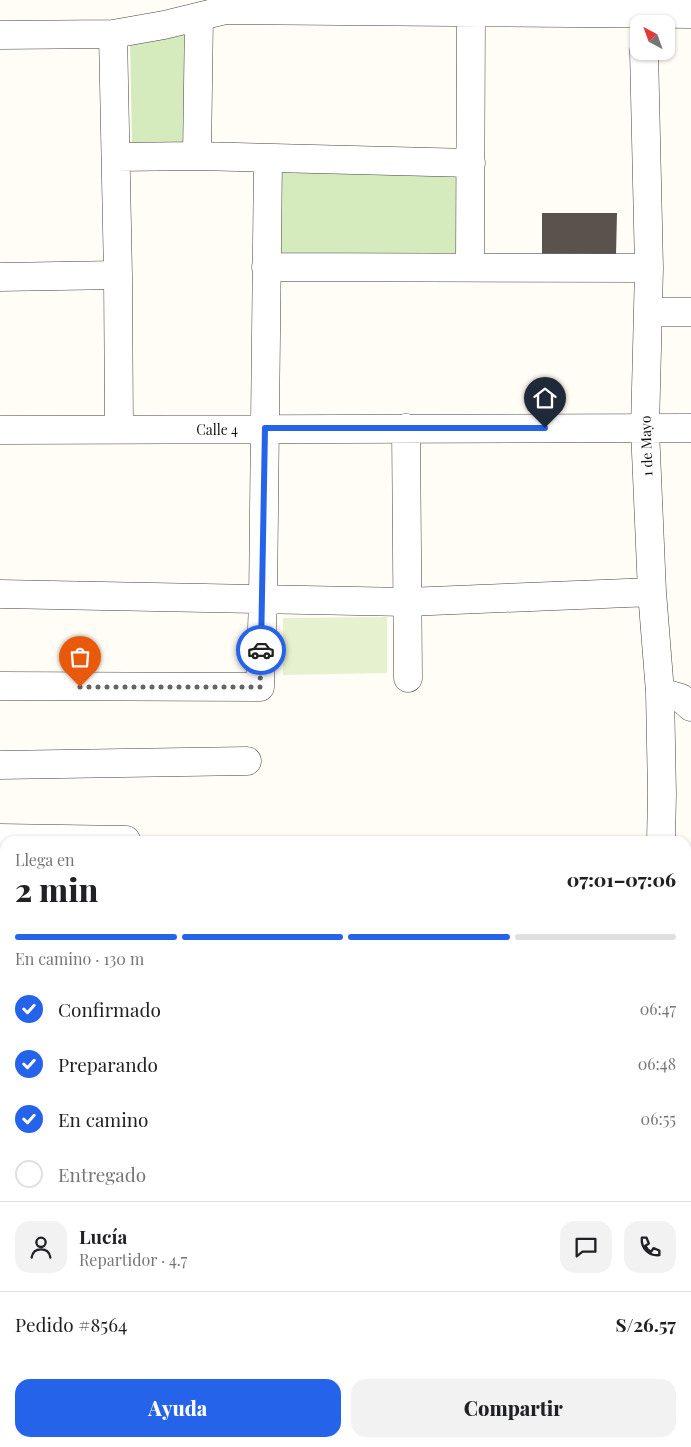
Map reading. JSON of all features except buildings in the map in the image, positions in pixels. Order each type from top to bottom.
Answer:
[{"type":"street","points":[[0,35],[113,34],[226,10],[643,12],[691,14]]},
{"type":"street","points":[[470,267],[471,12]]},
{"type":"street","points":[[197,156],[199,17]]},
{"type":"street","points":[[113,34],[119,429]]},
{"type":"street","name":"1 de Mayo","points":[[644,60],[649,268],[644,429],[652,592],[660,692],[662,794],[660,836]]},
{"type":"street","points":[[116,157],[197,156],[471,164]]},
{"type":"street","points":[[0,686],[260,687],[263,600],[268,158]]},
{"type":"street","points":[[266,267],[649,268]]},
{"type":"street","points":[[0,277],[118,275]]},
{"type":"street","points":[[648,312],[691,312]]},
{"type":"street","points":[[406,428],[408,678]]},
{"type":"street","name":"Calle 4","points":[[0,430],[691,428]]},
{"type":"street","points":[[0,594],[407,602],[652,592]]},
{"type":"street","points":[[660,692],[681,698],[691,707]]},
{"type":"street","points":[[0,765],[247,761]]},
{"type":"green space","points":[[189,33],[191,151],[132,143],[130,40]]},
{"type":"green space","points":[[273,166],[461,168],[462,258],[274,257]]},
{"type":"green space","points":[[387,617],[387,673],[283,675],[283,618]]},
{"type":"way so far","points":[[80,687],[260,687],[261,650]]},
{"type":"route","points":[[261,650],[265,428],[545,428]]}]
